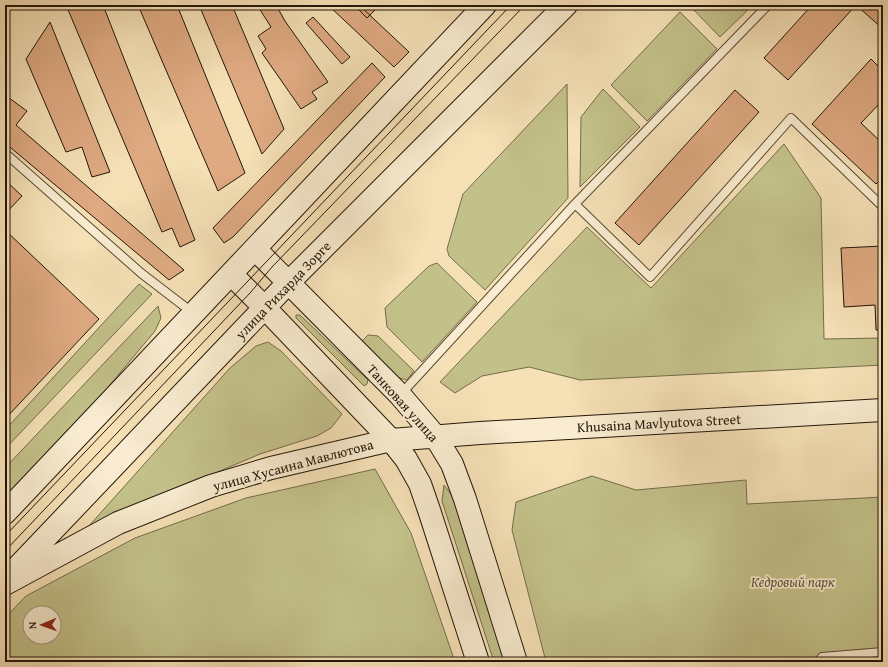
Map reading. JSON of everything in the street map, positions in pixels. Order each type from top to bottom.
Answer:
[{"type":"main road","points":[[5,513],[485,5]]},
{"type":"main road","name":"улица Рихарда Зорге","points":[[5,580],[288,283],[566,5]]},
{"type":"main road","name":"Танковая улица","points":[[255,249],[400,395],[435,436],[452,464],[465,499],[516,662]]},
{"type":"main road","points":[[231,274],[391,440],[406,459],[420,484],[478,662]]},
{"type":"main road","name":"Khusaina Mavlyutova Street","points":[[435,436],[883,410]]},
{"type":"main road","name":"улица Хусаина Мавлютова","points":[[5,584],[118,522],[211,486],[271,468],[391,440],[435,436]]},
{"type":"lane","points":[[400,395],[575,204],[768,5]]},
{"type":"lane","points":[[575,204],[650,277],[791,118],[883,207]]},
{"type":"lane","points":[[5,153],[141,273],[194,313]]},
{"type":"lane","points":[[818,662],[822,657],[883,652]]},
{"type":"green space","points":[[689,5],[753,5],[720,37]]},
{"type":"green space","points":[[680,12],[717,49],[647,121],[611,85]]},
{"type":"green space","points":[[567,84],[568,198],[485,290],[449,256],[447,249],[463,194]]},
{"type":"green space","points":[[603,89],[640,127],[580,187],[581,117]]},
{"type":"green space","points":[[784,144],[821,198],[824,339],[883,338],[883,365],[580,380],[529,367],[482,376],[455,393],[440,382],[587,227],[651,288]]},
{"type":"green space","points":[[437,263],[477,302],[422,362],[387,327],[385,308],[429,266]]},
{"type":"green space","points":[[139,284],[152,294],[5,449],[5,430]]},
{"type":"green space","points":[[158,306],[161,318],[155,331],[99,398],[5,499],[5,468]]},
{"type":"green space","points":[[296,315],[300,315],[368,380],[367,384],[364,386],[296,318]]},
{"type":"green space","points":[[368,335],[378,336],[414,371],[407,380],[395,377],[359,344]]},
{"type":"green space","points":[[268,342],[281,351],[342,414],[331,428],[317,436],[260,454],[88,527],[230,368],[256,346]]},
{"type":"green space","points":[[375,469],[411,533],[455,662],[5,662],[5,618],[26,596],[135,538],[246,498]]},
{"type":"green space","name":"Кедровый парк","points":[[592,476],[636,490],[746,480],[747,504],[883,497],[883,576],[881,578],[883,581],[883,658],[826,655],[815,662],[546,662],[512,530],[516,502]]},
{"type":"green space","points":[[444,485],[453,497],[505,662],[494,662],[442,501]]},
{"type":"building","points":[[66,5],[103,5],[195,240],[180,247],[172,228],[162,232]]},
{"type":"building","points":[[138,5],[177,5],[245,173],[218,191]]},
{"type":"building","points":[[199,5],[232,5],[284,129],[262,154]]},
{"type":"building","points":[[257,5],[276,5],[285,21],[328,82],[312,92],[317,99],[301,109],[262,53],[266,49],[258,36],[271,27]]},
{"type":"building","points":[[328,5],[359,5],[409,52],[394,67]]},
{"type":"building","points":[[354,5],[378,5],[379,6],[367,18]]},
{"type":"building","points":[[812,5],[856,5],[788,80],[764,58]]},
{"type":"building","points":[[856,5],[883,5],[883,29]]},
{"type":"building","points":[[313,17],[350,57],[342,64],[306,23]]},
{"type":"building","points":[[50,22],[110,172],[92,177],[82,147],[66,152],[26,59]]},
{"type":"building","points":[[871,59],[883,71],[883,100],[861,123],[883,144],[883,177],[876,184],[812,124]]},
{"type":"building","points":[[372,63],[385,77],[233,237],[224,243],[213,228]]},
{"type":"building","points":[[735,90],[759,112],[639,245],[615,223]]},
{"type":"building","points":[[5,95],[27,111],[16,125],[184,270],[169,280],[5,143]]},
{"type":"building","points":[[5,180],[22,196],[5,214]]},
{"type":"building","points":[[5,230],[99,319],[5,419]]},
{"type":"building","points":[[883,246],[883,329],[876,330],[875,305],[844,307],[841,248]]},
{"type":"tram line","points":[[5,536],[511,5]]},
{"type":"tram line","points":[[5,551],[250,293],[272,267],[525,5]]}]
